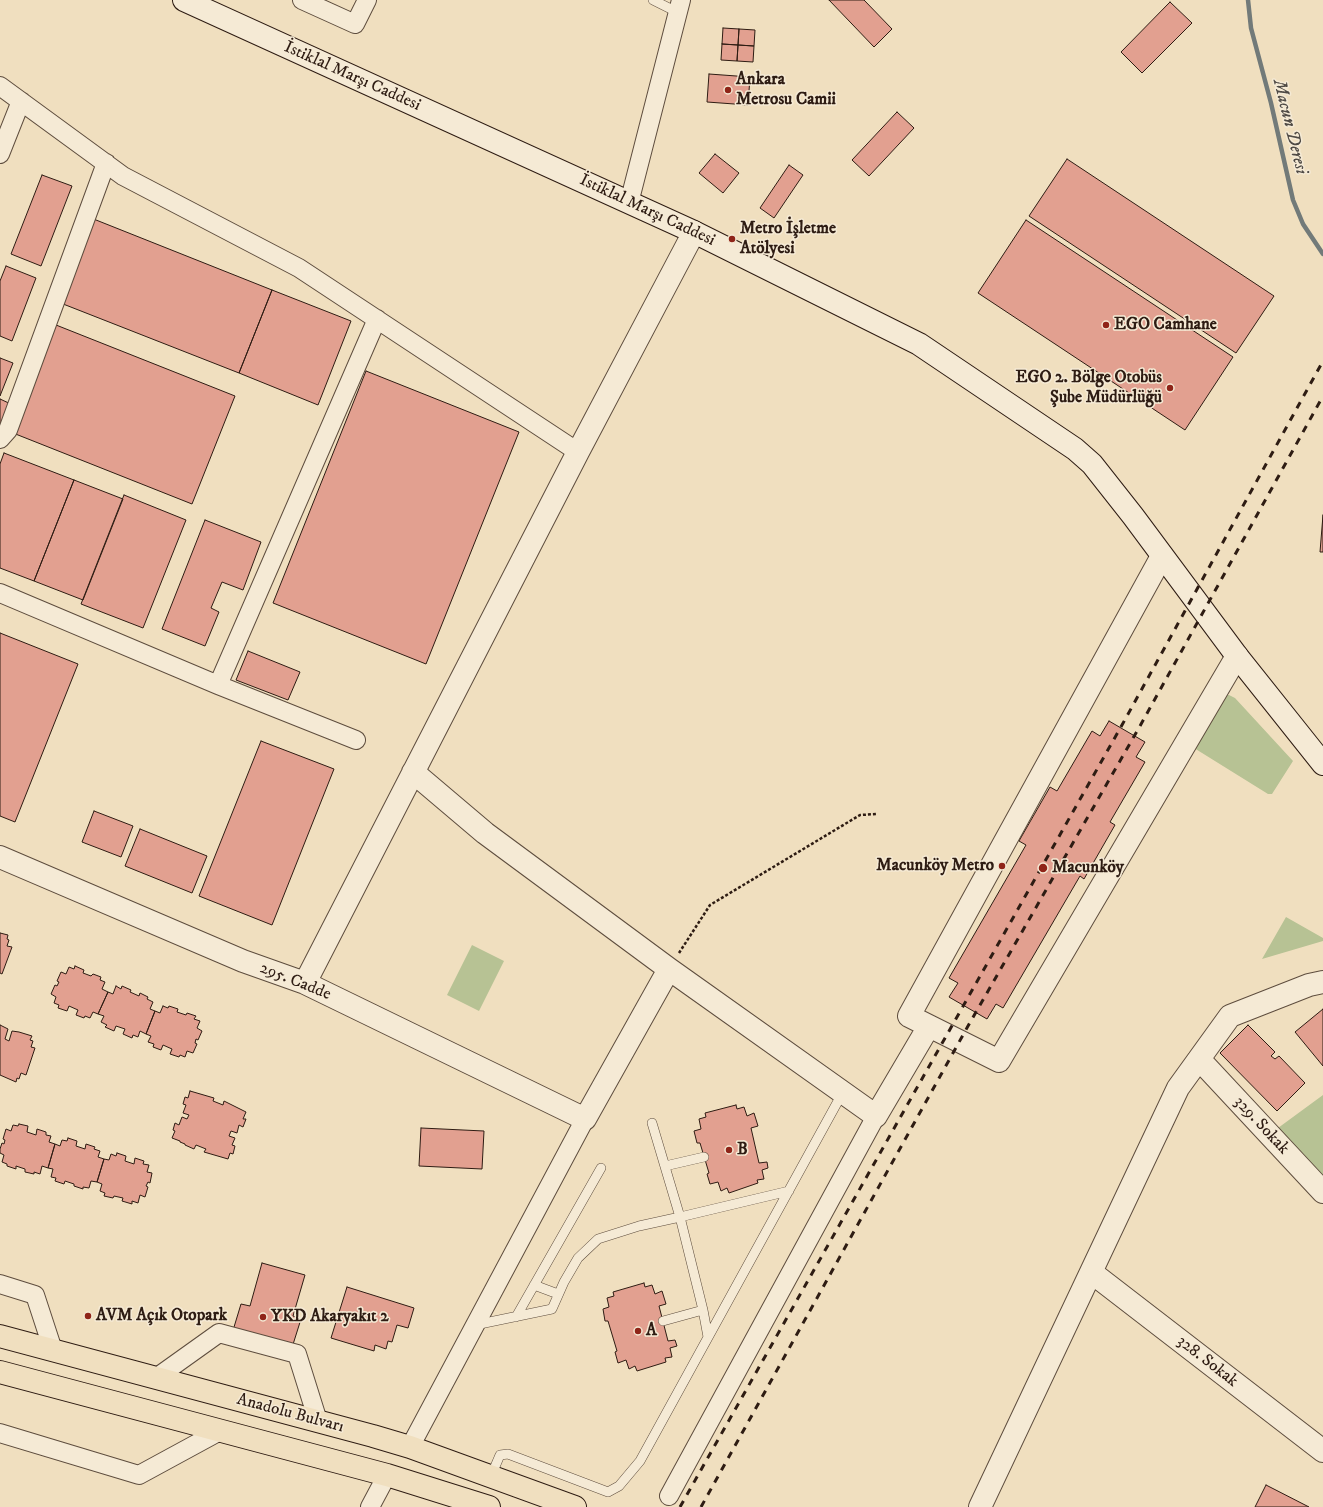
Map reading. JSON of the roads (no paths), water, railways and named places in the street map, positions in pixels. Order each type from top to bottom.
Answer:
[{"type":"main road","name":"Anadolu Bulvarı","points":[[0,1336],[410,1447],[575,1507]]},
{"type":"main road","name":"Anadolu Bulvarı","points":[[0,1372],[387,1475],[444,1497],[489,1507]]},
{"type":"street","name":"İstiklal Marşı Caddesi","points":[[184,0],[694,232],[919,344],[1075,449],[1092,464],[1133,516],[1237,656],[1323,764]]},
{"type":"street","points":[[302,0],[355,24],[367,0]]},
{"type":"street","points":[[629,203],[679,6]]},
{"type":"street","points":[[0,86],[123,176],[299,268],[578,452]]},
{"type":"street","points":[[0,154],[21,101]]},
{"type":"street","points":[[0,439],[8,430],[106,163]]},
{"type":"street","points":[[305,983],[578,452],[694,232]]},
{"type":"street","points":[[218,685],[377,319]]},
{"type":"street","points":[[1162,556],[909,1016],[998,1061],[1237,656]]},
{"type":"street","points":[[0,593],[218,685],[356,740]]},
{"type":"street","points":[[413,772],[485,833],[669,969],[876,1116]]},
{"type":"street","name":"295. Cadde","points":[[0,857],[243,961],[305,983],[585,1119]]},
{"type":"street","points":[[410,1447],[585,1119],[669,969]]},
{"type":"street","points":[[980,1507],[1178,1088],[1230,1016],[1323,982]]},
{"type":"street","points":[[669,1496],[876,1116],[929,1026]]},
{"type":"street","name":"329. Sokak","points":[[1199,1059],[1323,1192]]},
{"type":"street","name":"328. Sokak","points":[[1091,1272],[1323,1451]]},
{"type":"street","points":[[0,1284],[35,1294],[53,1350]]},
{"type":"street","points":[[156,1378],[219,1333],[290,1352],[297,1354],[318,1422]]},
{"type":"street","points":[[0,1433],[139,1475],[220,1430]]},
{"type":"street","points":[[370,1507],[387,1475]]},
{"type":"lane","points":[[653,0],[679,6]]},
{"type":"lane","points":[[491,1476],[500,1455],[508,1454],[608,1492],[619,1486],[640,1461],[843,1092]]},
{"type":"lane","points":[[652,1123],[680,1217],[704,1310],[708,1337]]},
{"type":"lane","points":[[665,1166],[704,1157]]},
{"type":"lane","points":[[516,1317],[601,1168]]},
{"type":"lane","points":[[475,1326],[552,1309],[558,1294],[578,1258],[598,1238],[639,1226],[789,1191]]},
{"type":"lane","points":[[534,1285],[558,1294]]},
{"type":"lane","points":[[663,1321],[704,1310]]},
{"type":"waterway","name":"Macun Deresi","points":[[1248,0],[1251,28],[1271,103],[1293,200],[1303,224],[1323,254]]},
{"type":"railway","points":[[680,1507],[1122,725],[1323,361]]},
{"type":"railway","points":[[701,1507],[968,1026],[1140,726],[1323,396]]},
{"type":"place","name":"Ankara Metrosu Camii","points":[[728,90]]},
{"type":"place","name":"Metro İşletme Atölyesi","points":[[732,239]]},
{"type":"place","name":"EGO Camhane","points":[[1106,325]]},
{"type":"place","name":"EGO 2. Bölge Otobüs Şube Müdürlüğü","points":[[1170,388]]},
{"type":"place","name":"Macunköy Metro","points":[[1002,866]]},
{"type":"place","name":"Macunköy","points":[[1043,868]]},
{"type":"place","name":"B","points":[[729,1150]]},
{"type":"place","name":"AVM Açık Otopark","points":[[88,1316]]},
{"type":"place","name":"YKD Akaryakıt 2","points":[[263,1317]]},
{"type":"place","name":"A","points":[[638,1331]]}]
